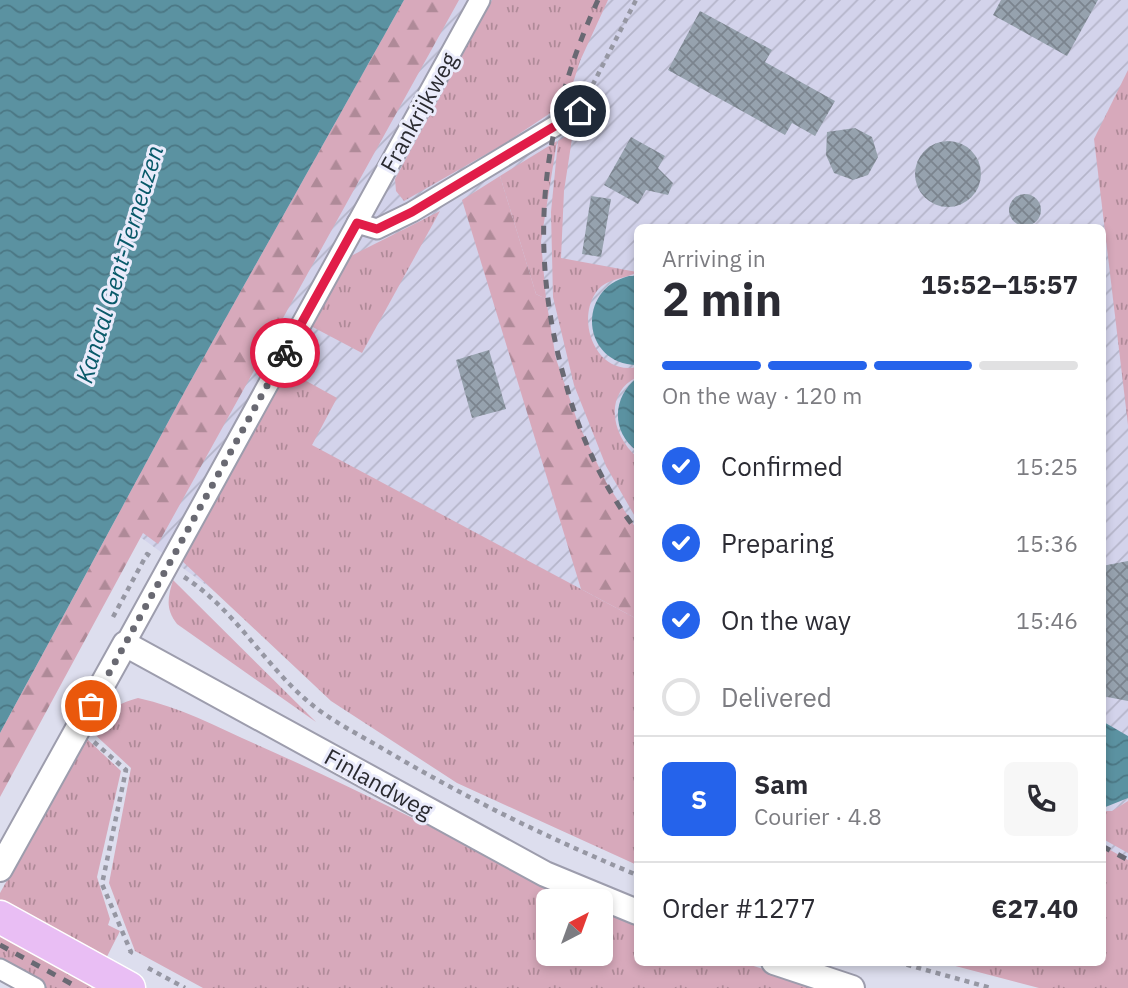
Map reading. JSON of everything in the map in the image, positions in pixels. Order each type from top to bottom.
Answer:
[{"type":"main road","points":[[0,916],[60,950],[128,973]]},
{"type":"street","name":"Frankrijkweg","points":[[125,644],[480,0]]},
{"type":"street","points":[[357,223],[377,229],[412,212],[580,111]]},
{"type":"street","points":[[0,869],[125,644]]},
{"type":"street","name":"Finlandweg","points":[[125,644],[545,874],[634,911]]},
{"type":"street","points":[[786,966],[852,988]]},
{"type":"street","points":[[0,969],[35,988]]},
{"type":"path","points":[[580,111],[636,0]]},
{"type":"path","points":[[110,624],[147,554],[194,583],[222,609],[304,699],[447,787],[569,847],[634,874]]},
{"type":"path","points":[[79,726],[126,770],[102,884],[131,952],[128,973]]},
{"type":"path","points":[[911,966],[991,988]]},
{"type":"shaded area","points":[[331,0],[1128,0],[1128,959],[1106,953],[1106,224],[634,224],[634,826],[481,785],[55,475]]},
{"type":"green space","points":[[404,0],[459,0],[158,544],[143,533],[0,797],[0,733],[186,389]]},
{"type":"green space","points":[[492,0],[608,0],[580,61],[567,102],[504,144],[404,201],[396,191],[395,179]]},
{"type":"green space","points":[[1128,70],[1128,425],[1106,224],[1094,139]]},
{"type":"green space","points":[[573,132],[564,191],[561,258],[634,271],[632,275],[610,282],[599,289],[590,306],[588,319],[594,345],[602,356],[611,364],[623,368],[634,367],[634,379],[626,384],[615,404],[615,416],[622,438],[634,454],[634,515],[606,466],[574,385],[553,297],[551,212],[558,141]]},
{"type":"green space","points":[[557,141],[541,241],[546,299],[536,294],[500,176]]},
{"type":"green space","points":[[500,176],[536,294],[546,299],[556,359],[578,423],[606,482],[634,525],[634,617],[581,589],[462,200]]},
{"type":"green space","points":[[440,211],[362,353],[307,324],[341,261]]},
{"type":"green space","points":[[283,368],[337,398],[312,445],[634,617],[634,864],[457,783],[331,701],[181,560]]},
{"type":"green space","points":[[173,580],[316,722],[177,624],[169,603]]},
{"type":"green space","points":[[138,698],[170,707],[343,784],[560,889],[536,889],[536,966],[613,966],[613,913],[634,922],[634,966],[754,966],[824,988],[203,988],[135,951],[109,883],[131,768],[91,731],[111,710]]},
{"type":"green space","points":[[86,738],[121,771],[97,877],[110,919],[108,925],[120,931],[91,988],[15,988],[0,980],[0,893]]},
{"type":"green space","points":[[1128,801],[1128,853],[1106,841],[1106,811],[1112,811]]},
{"type":"green space","points":[[1106,848],[1128,860],[1128,988],[1039,988],[955,966],[1106,966]]},
{"type":"water","name":"Kanaal Gent-Terneuzen","points":[[0,0],[404,0],[186,389],[0,733]]},
{"type":"water","points":[[634,276],[634,364],[618,361],[605,352],[596,340],[592,325],[593,310],[600,295],[612,284]]},
{"type":"water","points":[[634,381],[634,448],[623,434],[618,414],[619,404]]},
{"type":"water","points":[[1106,723],[1128,736],[1128,798],[1106,807]]},
{"type":"building","points":[[1001,0],[1098,0],[1067,56],[993,15]]},
{"type":"building","points":[[700,11],[772,50],[765,62],[835,101],[815,136],[792,123],[785,135],[668,70]]},
{"type":"building","points":[[855,128],[872,137],[878,157],[868,175],[853,180],[834,173],[826,155],[827,132]]},
{"type":"building","points":[[631,137],[665,156],[658,168],[673,183],[668,195],[646,190],[638,204],[604,185]]},
{"type":"building","points":[[942,141],[954,141],[966,146],[976,156],[981,174],[979,187],[966,202],[954,207],[942,207],[930,202],[920,192],[915,180],[915,168],[920,156],[930,146]]},
{"type":"building","points":[[1031,195],[1037,198],[1040,204],[1037,222],[1013,222],[1009,210],[1013,198]]},
{"type":"building","points":[[591,196],[611,199],[601,257],[582,254]]},
{"type":"building","points":[[489,350],[506,409],[472,418],[456,360]]},
{"type":"building","points":[[1128,561],[1128,701],[1106,697],[1106,565]]},
{"type":"railway","points":[[598,0],[578,48],[552,143],[545,191],[547,288],[554,338],[579,426],[604,481],[634,527]]},
{"type":"railway","points":[[1106,848],[1128,860]]},
{"type":"railway","points":[[0,945],[79,988]]},
{"type":"way so far","points":[[91,706],[285,353]]},
{"type":"route","points":[[285,353],[357,223],[377,229],[412,212],[580,111]]}]
